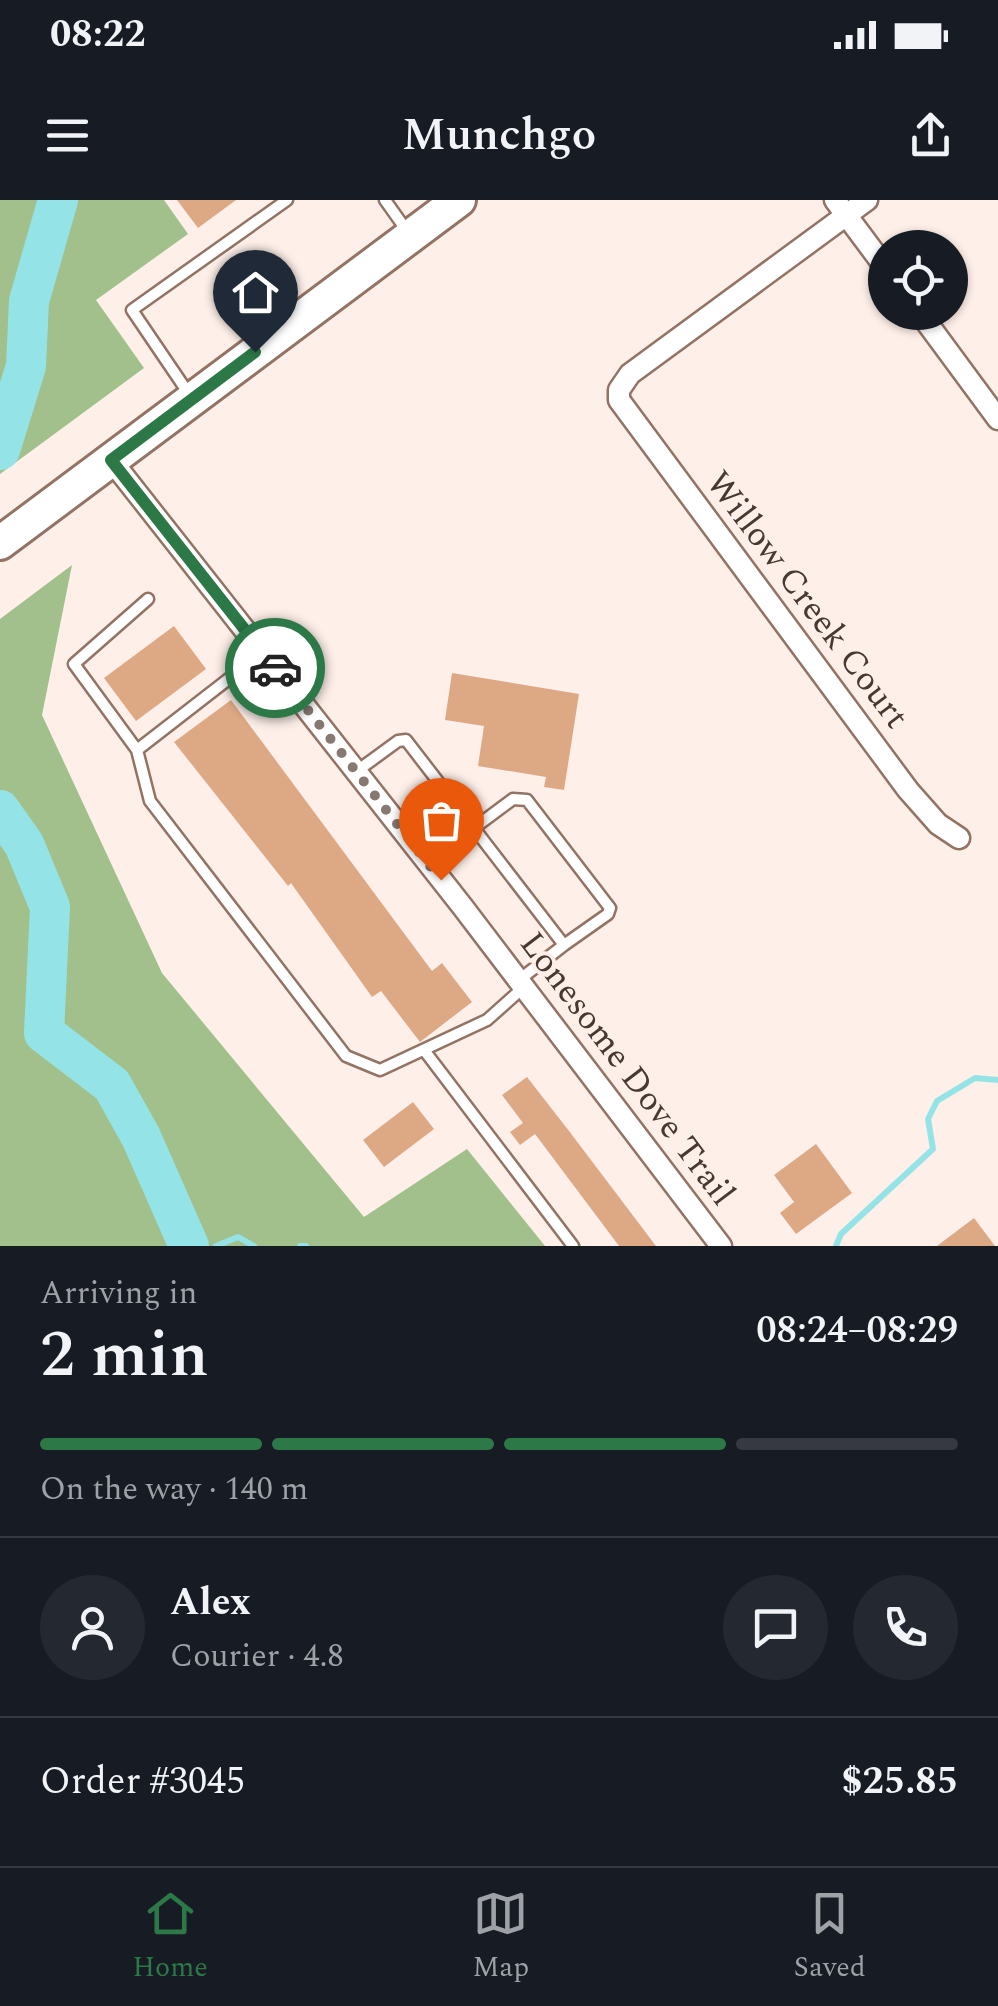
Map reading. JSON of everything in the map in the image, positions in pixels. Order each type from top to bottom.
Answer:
[{"type":"main road","points":[[0,544],[459,200]]},
{"type":"street","points":[[867,200],[841,208],[868,244]]},
{"type":"street","name":"Willow Creek Court","points":[[841,208],[630,374],[619,390],[626,412],[908,790],[938,824],[960,838]]},
{"type":"street","points":[[932,330],[998,419]]},
{"type":"street","name":"Lonesome Dove Trail","points":[[111,460],[522,984],[720,1246]]},
{"type":"lane","points":[[192,399],[132,310],[286,200]]},
{"type":"lane","points":[[385,200],[411,236]]},
{"type":"lane","points":[[148,599],[74,664],[137,750],[150,801],[346,1056],[380,1070],[488,1020],[564,945],[608,914],[610,908],[527,800],[513,799],[474,828]]},
{"type":"lane","points":[[137,750],[262,653]]},
{"type":"lane","points":[[356,772],[398,741],[406,740],[564,945]]},
{"type":"lane","points":[[424,1050],[573,1246]]},
{"type":"green space","points":[[0,200],[164,200],[188,234],[96,300],[144,368],[0,474]]},
{"type":"green space","points":[[72,565],[42,715],[162,973],[364,1217],[467,1149],[545,1246],[0,1246],[0,619]]},
{"type":"building","points":[[177,200],[236,200],[198,228]]},
{"type":"building","points":[[174,626],[206,669],[136,721],[104,678]]},
{"type":"building","points":[[452,673],[579,694],[564,790],[544,787],[546,777],[478,766],[484,726],[445,720]]},
{"type":"building","points":[[231,700],[432,971],[442,963],[472,1002],[420,1042],[381,991],[372,997],[291,883],[288,886],[174,742]]},
{"type":"building","points":[[527,1077],[656,1246],[619,1246],[535,1134],[520,1145],[510,1132],[523,1123],[502,1095]]},
{"type":"building","points":[[413,1102],[434,1129],[384,1167],[363,1140]]},
{"type":"building","points":[[816,1144],[852,1193],[796,1234],[780,1213],[794,1202],[774,1175]]},
{"type":"building","points":[[974,1218],[995,1246],[937,1246]]},
{"type":"waterway","points":[[0,450],[26,366],[29,301],[58,200]]},
{"type":"waterway","points":[[0,810],[24,844],[50,907],[44,1033],[112,1085],[141,1137],[189,1246]]},
{"type":"waterway","points":[[836,1246],[841,1234],[933,1149],[928,1119],[937,1101],[975,1078],[998,1080]]},
{"type":"waterway","points":[[216,1246],[238,1237],[254,1246]]},
{"type":"waterway","points":[[300,1246],[306,1246]]},
{"type":"way so far","points":[[275,668],[441,880]]},
{"type":"route","points":[[255,352],[111,460],[275,668]]}]
